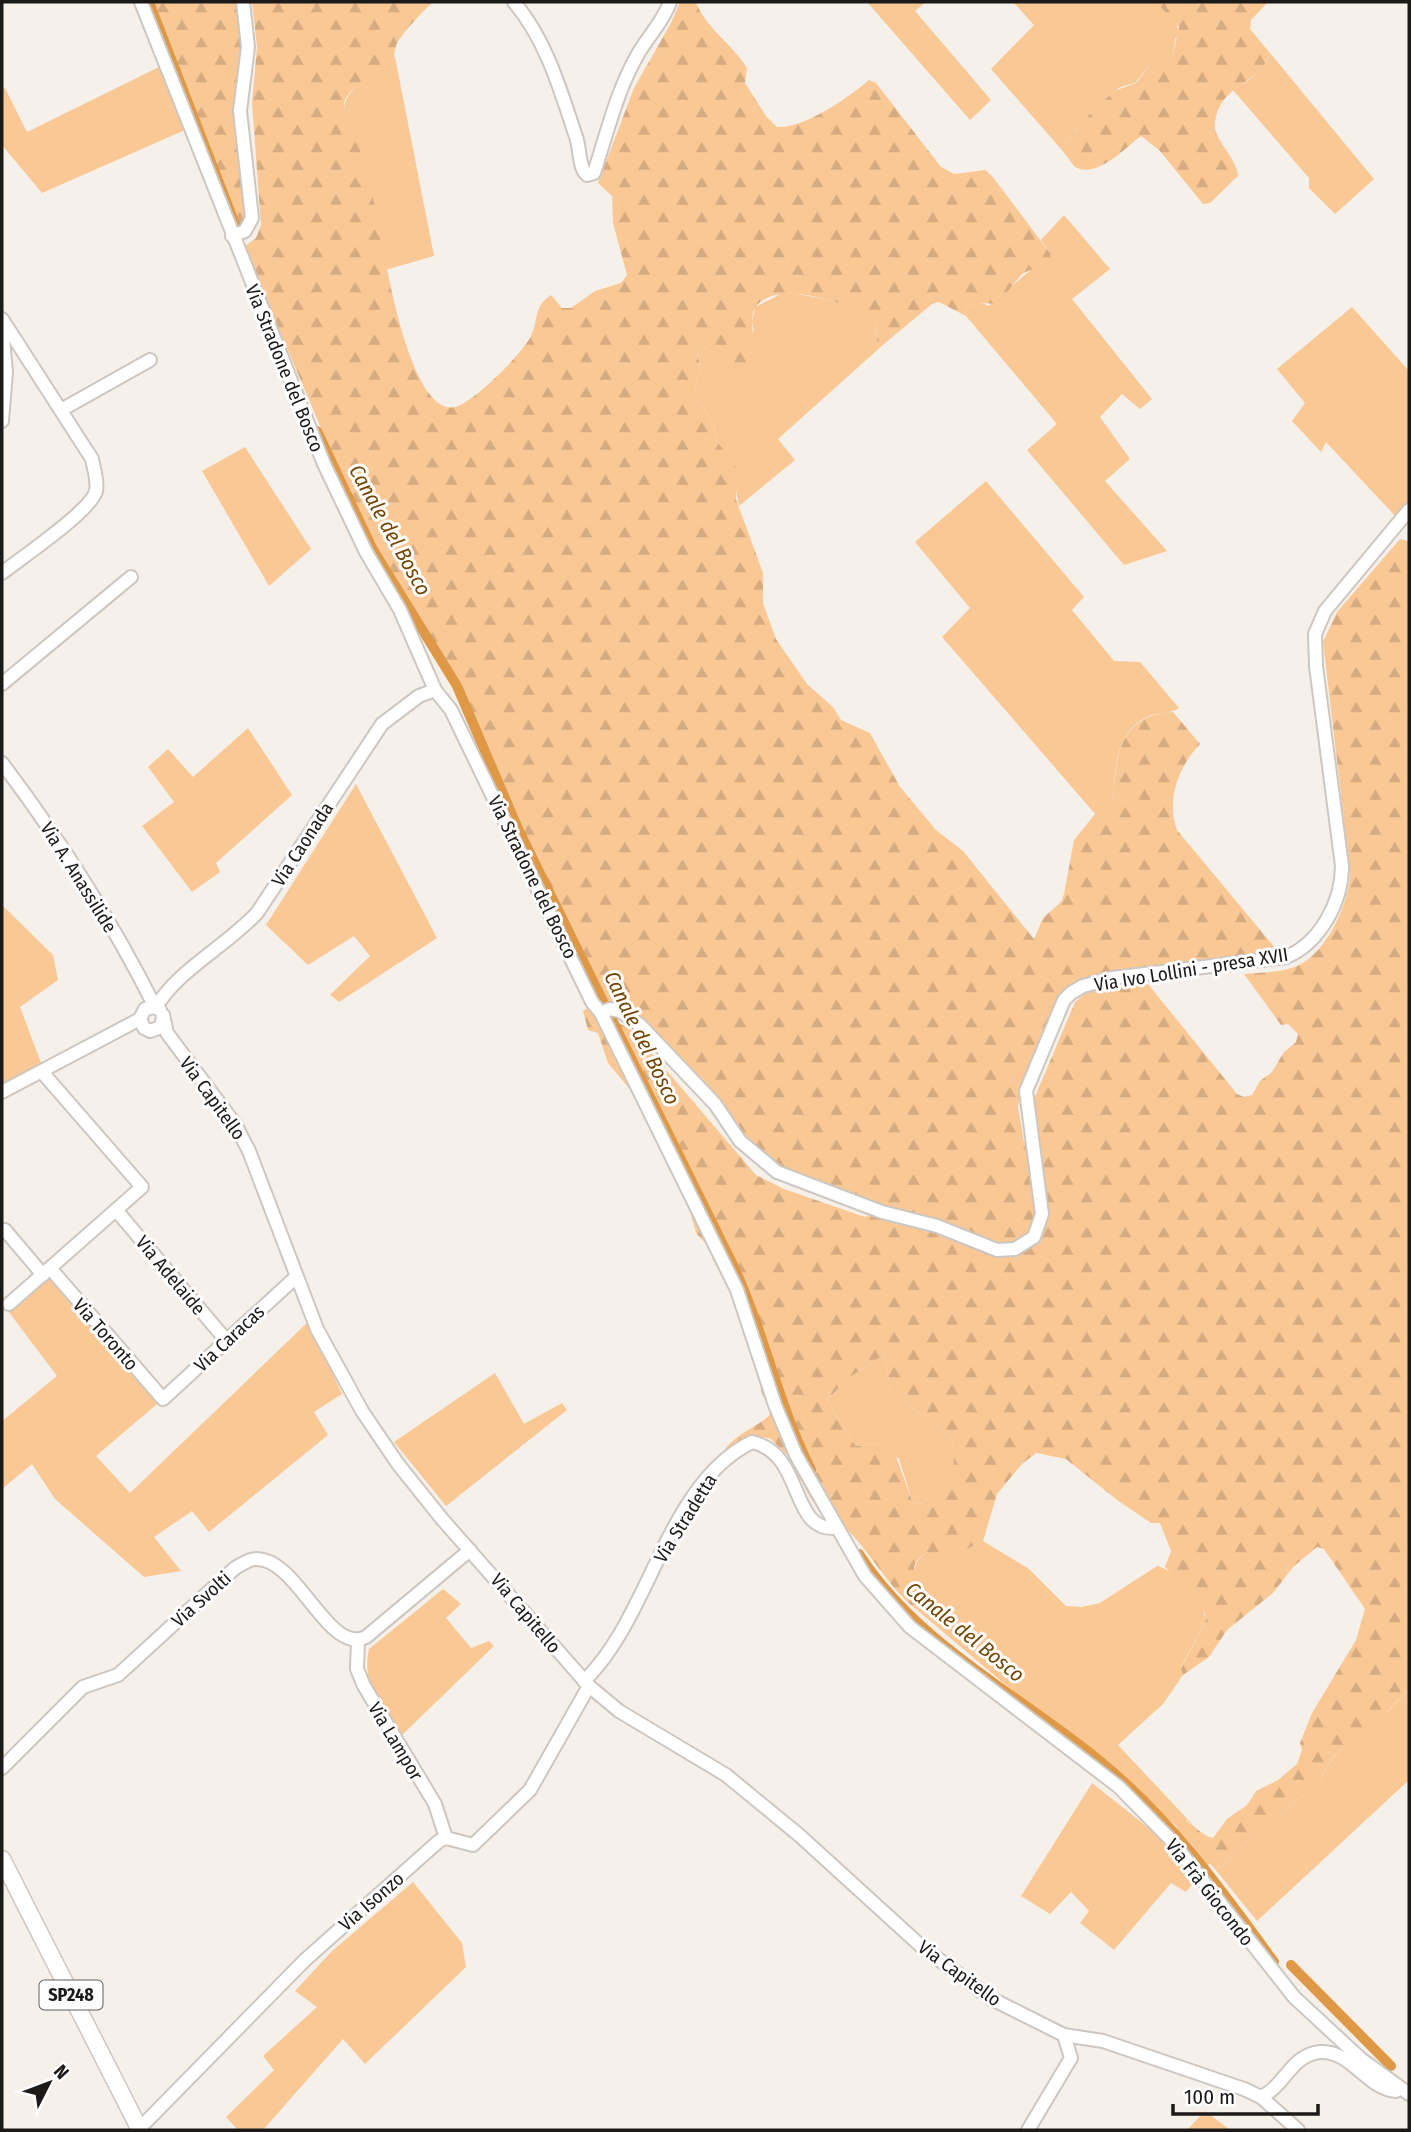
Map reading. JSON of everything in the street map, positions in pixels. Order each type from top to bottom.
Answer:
[{"type":"main road","name":"SP248","points":[[2,1859],[140,2129]]},
{"type":"street","name":"Via Stradone del Bosco","points":[[141,2],[238,234],[324,464],[366,552],[401,610],[435,690],[451,710],[592,1002],[605,1011],[733,1281],[785,1429],[835,1528],[865,1576],[910,1626],[1003,1698]]},
{"type":"street","points":[[238,234],[252,218],[240,111],[248,47],[243,2]]},
{"type":"street","points":[[514,2],[542,43],[578,146],[582,170],[587,175],[594,173],[608,127],[639,54],[670,2]]},
{"type":"street","points":[[2,319],[92,459],[97,483],[95,494],[84,509],[2,573]]},
{"type":"street","points":[[2,328],[6,372],[2,421]]},
{"type":"street","points":[[61,410],[150,360]]},
{"type":"street","name":"Via Ivo Lollini - presa XVII","points":[[605,1011],[640,1025],[715,1104],[740,1141],[777,1172],[883,1212],[937,1226],[997,1250],[1015,1249],[1027,1242],[1039,1229],[1042,1214],[1026,1091],[1065,1000],[1083,986],[1111,978],[1286,957],[1307,946],[1334,908],[1342,883],[1342,866],[1316,666],[1315,634],[1325,611],[1409,510]]},
{"type":"street","points":[[2,684],[131,577]]},
{"type":"street","name":"Via Caonada","points":[[2,1092],[127,1028],[163,1021],[157,1007],[163,995],[241,931],[257,914],[382,724],[419,696],[435,690]]},
{"type":"street","name":"Via A. Anassilide","points":[[2,763],[46,821],[157,1007]]},
{"type":"street","points":[[149,1025],[157,1007]]},
{"type":"street","name":"Via Capitello","points":[[149,1025],[235,1124],[262,1181],[296,1277],[339,1373],[362,1411],[398,1464],[587,1683],[619,1711],[726,1774],[964,1981],[1003,2005],[1064,2035],[1103,2041],[1261,2097]]},
{"type":"street","points":[[9,1304],[142,1187],[42,1072]]},
{"type":"street","name":"Via Adelaide","points":[[116,1210],[226,1340]]},
{"type":"street","name":"Via Toronto","points":[[5,1230],[163,1399]]},
{"type":"street","name":"Via Caracas","points":[[163,1399],[296,1277]]},
{"type":"street","name":"Via Stradetta","points":[[587,1683],[616,1643],[661,1554],[709,1478],[733,1451],[752,1442],[776,1452],[785,1464],[800,1503],[816,1523],[835,1528]]},
{"type":"street","points":[[358,1640],[366,1637],[470,1550]]},
{"type":"street","name":"Via Svolti","points":[[2,1768],[83,1687],[118,1675],[235,1568],[254,1559],[275,1562],[340,1634],[358,1640]]},
{"type":"street","name":"Via Lampor","points":[[358,1640],[357,1668],[364,1686],[435,1804],[446,1838]]},
{"type":"street","points":[[446,1838],[473,1846],[530,1790],[587,1683]]},
{"type":"street","name":"Via Frà Giocondo","points":[[1003,1698],[1087,1760],[1150,1818],[1195,1869],[1294,1997],[1341,2042],[1408,2091]]},
{"type":"street","name":"Via Isonzo","points":[[140,2129],[305,1960],[446,1838]]},
{"type":"street","points":[[1028,2130],[1072,2058],[1064,2035]]},
{"type":"street","points":[[1298,2130],[1261,2097],[1271,2093],[1305,2056],[1324,2052],[1341,2057],[1390,2091],[1408,2091]]},
{"type":"green space","points":[[150,2],[237,2],[242,47],[249,212],[241,224],[233,226],[184,85]]},
{"type":"green space","points":[[252,2],[433,2],[398,42],[391,66],[354,89],[344,104],[368,178],[402,332],[425,387],[439,403],[455,407],[473,397],[497,376],[526,344],[541,304],[551,295],[562,308],[571,308],[595,291],[621,283],[627,275],[613,223],[612,196],[598,183],[634,88],[680,2],[696,2],[705,19],[747,68],[745,83],[766,116],[777,127],[800,123],[838,103],[869,80],[876,83],[941,167],[954,174],[985,170],[1050,253],[1051,268],[1045,272],[1030,270],[1022,274],[997,304],[982,303],[967,308],[966,316],[939,302],[932,304],[884,344],[877,341],[876,319],[850,307],[798,294],[781,294],[767,298],[756,306],[753,313],[753,343],[748,362],[740,368],[727,370],[705,347],[697,351],[700,367],[694,390],[714,424],[716,440],[744,478],[736,491],[736,499],[763,573],[763,603],[776,639],[807,684],[833,707],[841,720],[870,733],[900,787],[936,830],[963,851],[1034,939],[1043,918],[1061,902],[1074,840],[1099,809],[1113,801],[1119,754],[1131,730],[1141,721],[1155,715],[1173,712],[1200,744],[1180,773],[1176,784],[1173,807],[1177,830],[1281,955],[1093,976],[1079,983],[1066,994],[1047,1026],[1020,1096],[1018,1107],[1024,1142],[1037,1136],[1034,1099],[1075,1002],[1087,992],[1148,984],[1237,1094],[1244,1097],[1252,1095],[1260,1081],[1272,1072],[1284,1052],[1296,1042],[1298,1034],[1288,1024],[1281,1025],[1244,974],[1286,970],[1310,958],[1328,937],[1342,910],[1350,871],[1323,642],[1337,612],[1400,539],[1408,541],[1409,1691],[1375,1723],[1340,1750],[1320,1781],[1232,1854],[1222,1867],[1215,1869],[1181,1833],[1177,1827],[1179,1819],[1213,1838],[1227,1819],[1247,1805],[1256,1791],[1278,1780],[1297,1764],[1302,1750],[1300,1743],[1312,1713],[1356,1640],[1365,1609],[1324,1549],[1317,1547],[1293,1567],[1273,1593],[1227,1630],[1209,1657],[1183,1675],[1181,1668],[1206,1620],[1204,1606],[1208,1599],[1176,1578],[1165,1567],[1171,1551],[1160,1523],[1151,1523],[1117,1500],[1066,1459],[1036,1453],[1022,1464],[997,1494],[983,1541],[949,1558],[927,1552],[918,1559],[914,1571],[922,1590],[924,1607],[917,1610],[905,1600],[856,1539],[834,1518],[826,1518],[811,1499],[787,1455],[771,1439],[763,1437],[727,1457],[725,1449],[730,1443],[769,1416],[770,1409],[762,1394],[755,1358],[744,1336],[742,1315],[712,1258],[712,1251],[696,1233],[686,1197],[669,1170],[660,1140],[652,1134],[638,1099],[608,1063],[598,1033],[588,1030],[583,1011],[589,1007],[632,1030],[756,1175],[784,1189],[865,1217],[883,1209],[764,1163],[616,1008],[601,999],[493,775],[452,672],[414,616],[358,515],[244,247],[256,238],[261,225],[252,103],[257,47]],"holes":[[[884,1355],[891,1392],[952,1438],[954,1461],[949,1477],[921,1504],[913,1503],[894,1451],[880,1443],[856,1446],[827,1400],[850,1377]]]},
{"type":"green space","points":[[867,2],[926,2],[915,11],[991,100],[970,120]]},
{"type":"green space","points":[[1013,2],[1156,2],[1175,20],[1180,34],[1175,39],[1173,54],[1168,60],[1149,66],[1135,83],[1120,87],[1081,123],[1061,149],[991,69],[1034,25]]},
{"type":"green space","points":[[1156,2],[1268,2],[1251,20],[1250,29],[1270,53],[1258,72],[1224,99],[1215,122],[1217,135],[1234,162],[1238,176],[1210,203],[1203,204],[1159,150],[1141,136],[1110,160],[1092,169],[1075,167],[1061,149],[1081,123],[1114,91],[1136,83],[1154,60],[1168,60],[1173,54],[1179,27]]},
{"type":"green space","points":[[1270,53],[1374,179],[1335,214],[1309,188],[1309,178],[1232,89],[1255,75]]},
{"type":"green space","points":[[395,57],[434,256],[385,270],[368,179],[344,108],[352,91],[383,70]]},
{"type":"green space","points":[[161,66],[185,130],[42,193],[2,145],[2,89],[5,88],[27,132]]},
{"type":"green space","points":[[1064,215],[1110,269],[1072,299],[1152,399],[1140,409],[1122,394],[1100,417],[1130,459],[1105,481],[1167,551],[1124,565],[1027,450],[1057,424],[966,316],[967,308],[982,303],[989,306],[1050,253],[1041,240]]},
{"type":"green space","points":[[783,293],[832,301],[866,313],[876,319],[877,341],[884,344],[778,439],[795,460],[739,506],[736,491],[739,485],[716,440],[714,424],[694,390],[700,367],[697,351],[705,347],[727,370],[754,330],[752,322],[755,307]]},
{"type":"green space","points":[[1352,307],[1409,371],[1409,507],[1398,519],[1326,442],[1321,452],[1292,421],[1305,403],[1277,369]]},
{"type":"green space","points":[[245,447],[311,549],[269,586],[202,471]]},
{"type":"green space","points":[[986,481],[1084,597],[1072,610],[1114,661],[1140,662],[1179,708],[1147,717],[1136,723],[1128,732],[1119,753],[1113,801],[1099,809],[1096,815],[942,637],[970,608],[915,542]]},
{"type":"green space","points":[[248,728],[292,795],[216,863],[220,872],[192,892],[142,826],[174,802],[148,767],[168,749],[193,777]]},
{"type":"green space","points":[[356,784],[437,938],[339,1002],[330,995],[370,956],[354,936],[308,965],[266,925]]},
{"type":"green space","points":[[2,905],[53,955],[58,980],[20,1007],[43,1068],[2,1088]]},
{"type":"green space","points":[[44,1271],[157,1404],[96,1456],[130,1493],[309,1321],[342,1394],[314,1412],[328,1435],[209,1532],[192,1511],[154,1537],[181,1571],[144,1577],[55,1499],[32,1464],[2,1489],[2,1421],[57,1376],[2,1303]]},
{"type":"green space","points":[[884,1355],[891,1392],[952,1438],[953,1469],[938,1490],[921,1504],[913,1503],[899,1459],[880,1443],[856,1446],[827,1400],[850,1377]]},
{"type":"green space","points":[[495,1373],[524,1424],[562,1403],[567,1410],[446,1506],[394,1442]]},
{"type":"green space","points":[[983,1541],[1029,1569],[1066,1606],[1082,1607],[1100,1603],[1157,1566],[1209,1599],[1204,1613],[1206,1620],[1181,1667],[1183,1675],[1163,1704],[1118,1745],[1193,1825],[1186,1820],[1181,1833],[1210,1863],[1186,1892],[1171,1883],[1114,1950],[1080,1923],[1089,1911],[1071,1892],[1050,1914],[1021,1896],[1092,1783],[1165,1841],[1177,1827],[1078,1740],[1026,1702],[917,1610],[924,1607],[914,1577],[920,1558],[927,1552],[956,1554],[969,1545]]},
{"type":"green space","points":[[443,1589],[461,1604],[446,1618],[471,1648],[489,1641],[494,1646],[401,1736],[375,1695],[368,1674],[369,1649]]},
{"type":"green space","points":[[1409,1691],[1409,1780],[1257,1921],[1215,1869],[1222,1867],[1232,1854],[1320,1781],[1340,1750]]},
{"type":"green space","points":[[413,1882],[462,1943],[466,1967],[365,2064],[343,2039],[263,2130],[238,2130],[226,2117],[274,2070],[263,2056],[317,2007],[295,1991],[331,1952]]},
{"type":"green space","points":[[1205,2111],[1230,2130],[1187,2130]]},
{"type":"waterway","name":"Canale del Bosco","points":[[149,2],[235,224]]},
{"type":"waterway","name":"Canale del Bosco","points":[[317,431],[372,548],[457,686],[519,831],[733,1265],[754,1316],[789,1419],[811,1470]]},
{"type":"waterway","name":"Canale del Bosco","points":[[859,1554],[883,1586],[939,1641],[1100,1761],[1149,1806],[1214,1882],[1274,1962]]},
{"type":"waterway","name":"Canale del Bosco","points":[[1291,1965],[1391,2066]]}]
